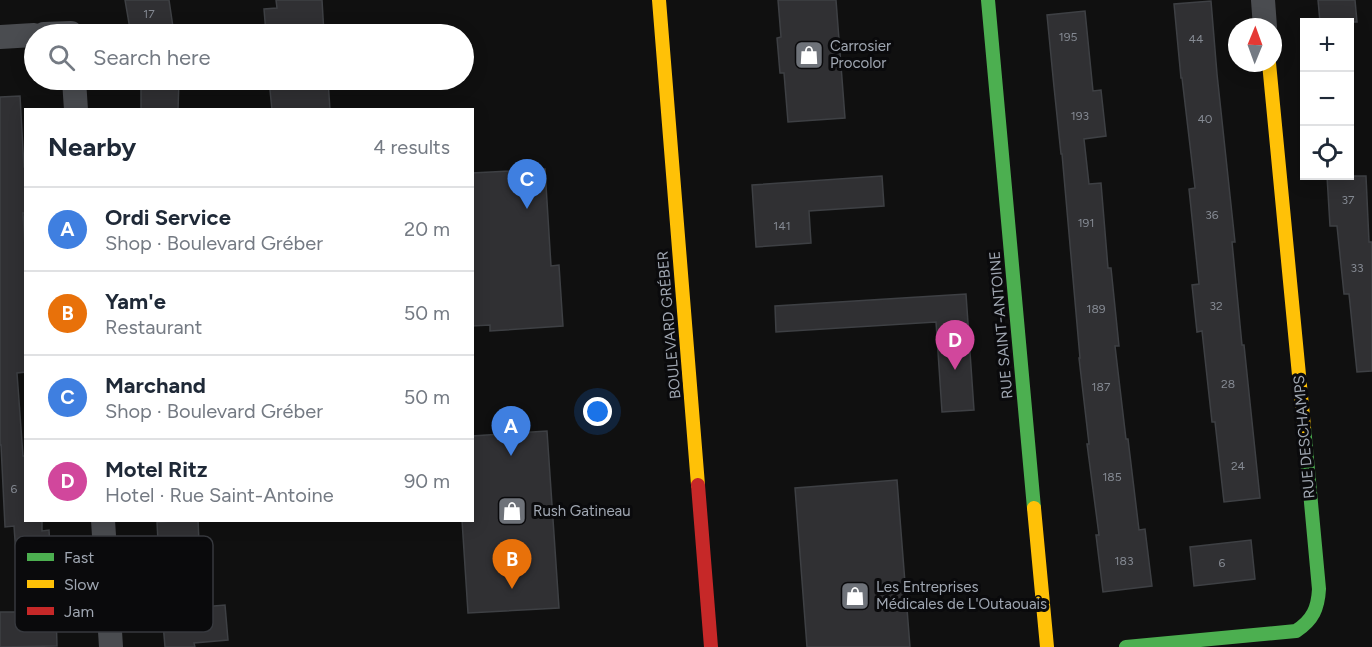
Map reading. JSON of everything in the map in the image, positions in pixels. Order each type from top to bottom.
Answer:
[{"type":"street","name":"BOULEVARD GRÉBER","points":[[659,0],[711,647]]},
{"type":"street","name":"RUE SAINT-ANTOINE","points":[[988,0],[1047,647]]},
{"type":"street","points":[[1263,0],[1264,18]]},
{"type":"street","points":[[0,37],[24,36]]},
{"type":"street","name":"RUE DESCHAMPS","points":[[1126,647],[1296,631],[1307,625],[1314,616],[1318,603],[1318,577],[1270,72]]},
{"type":"street","points":[[75,90],[76,108]]},
{"type":"street","points":[[110,632],[111,647]]},
{"type":"building","points":[[125,0],[169,0],[173,24],[129,24]]},
{"type":"building","points":[[276,0],[322,0],[323,24],[265,24],[264,9],[277,8]]},
{"type":"building","name":"Carrosier Procolor","points":[[778,0],[836,0],[845,118],[788,122],[784,73],[780,73],[777,38],[781,37]]},
{"type":"building","points":[[1318,0],[1355,0],[1357,22],[1354,22],[1354,18],[1320,18]]},
{"type":"building","points":[[1211,1],[1235,242],[1232,242],[1242,345],[1244,345],[1260,498],[1224,502],[1202,331],[1197,332],[1192,285],[1199,284],[1189,189],[1195,188],[1174,4]]},
{"type":"building","points":[[1085,11],[1093,91],[1101,90],[1106,136],[1084,139],[1089,184],[1101,183],[1108,268],[1111,268],[1119,346],[1115,346],[1126,439],[1128,439],[1139,530],[1145,529],[1152,586],[1103,592],[1047,15]]},
{"type":"building","points":[[141,90],[179,90],[178,108],[141,108]]},
{"type":"building","points":[[270,90],[329,90],[330,108],[272,108]]},
{"type":"building","points":[[20,96],[24,167],[24,372],[17,373],[24,456],[24,522],[42,522],[42,531],[49,530],[49,536],[15,536],[15,540],[14,526],[5,527],[0,445],[0,97]]},
{"type":"building","points":[[545,169],[551,266],[559,265],[563,326],[490,331],[490,325],[474,326],[474,173]]},
{"type":"building","points":[[882,176],[884,206],[809,211],[811,243],[756,247],[752,185]]},
{"type":"building","points":[[1354,176],[1366,176],[1369,242],[1372,242],[1372,371],[1357,372],[1349,294],[1344,294],[1337,226],[1330,226],[1327,180],[1354,180]]},
{"type":"building","points":[[966,294],[974,410],[942,412],[936,322],[776,332],[775,306]]},
{"type":"building","points":[[547,431],[559,608],[468,613],[462,522],[474,522],[474,436]]},
{"type":"building","name":"Les Entreprises Médicales de L'Outaouais","points":[[897,480],[910,647],[807,647],[795,488]]},
{"type":"building","points":[[157,522],[198,522],[199,536],[158,536]]},
{"type":"building","points":[[1251,540],[1255,579],[1194,586],[1190,547]]},
{"type":"building","points":[[225,605],[228,640],[194,643],[195,647],[165,647],[164,632],[213,632],[213,606]]},
{"type":"building","points":[[0,612],[15,612],[15,632],[57,632],[57,646],[0,647]]},
{"type":"traffic: fast","points":[[988,0],[1034,508]]},
{"type":"traffic: fast","points":[[1126,647],[1296,631],[1310,618],[1316,608],[1319,589],[1304,427]]},
{"type":"traffic: slow","points":[[659,0],[698,485]]},
{"type":"traffic: slow","points":[[1270,72],[1304,427]]},
{"type":"traffic: slow","points":[[1034,508],[1047,647]]},
{"type":"traffic: jam","points":[[698,485],[711,647]]},
{"type":"place","name":"Carrosier Procolor","points":[[809,55]]},
{"type":"place","name":"Marchand","points":[[527,209]]},
{"type":"place","name":"Motel Ritz","points":[[955,370]]},
{"type":"place","name":"Ordi Service","points":[[511,456]]},
{"type":"place","name":"Rush Gatineau","points":[[512,511]]},
{"type":"place","name":"Yam'e","points":[[512,589]]},
{"type":"place","name":"Les Entreprises Médicales de L'Outaouais","points":[[855,596]]}]
